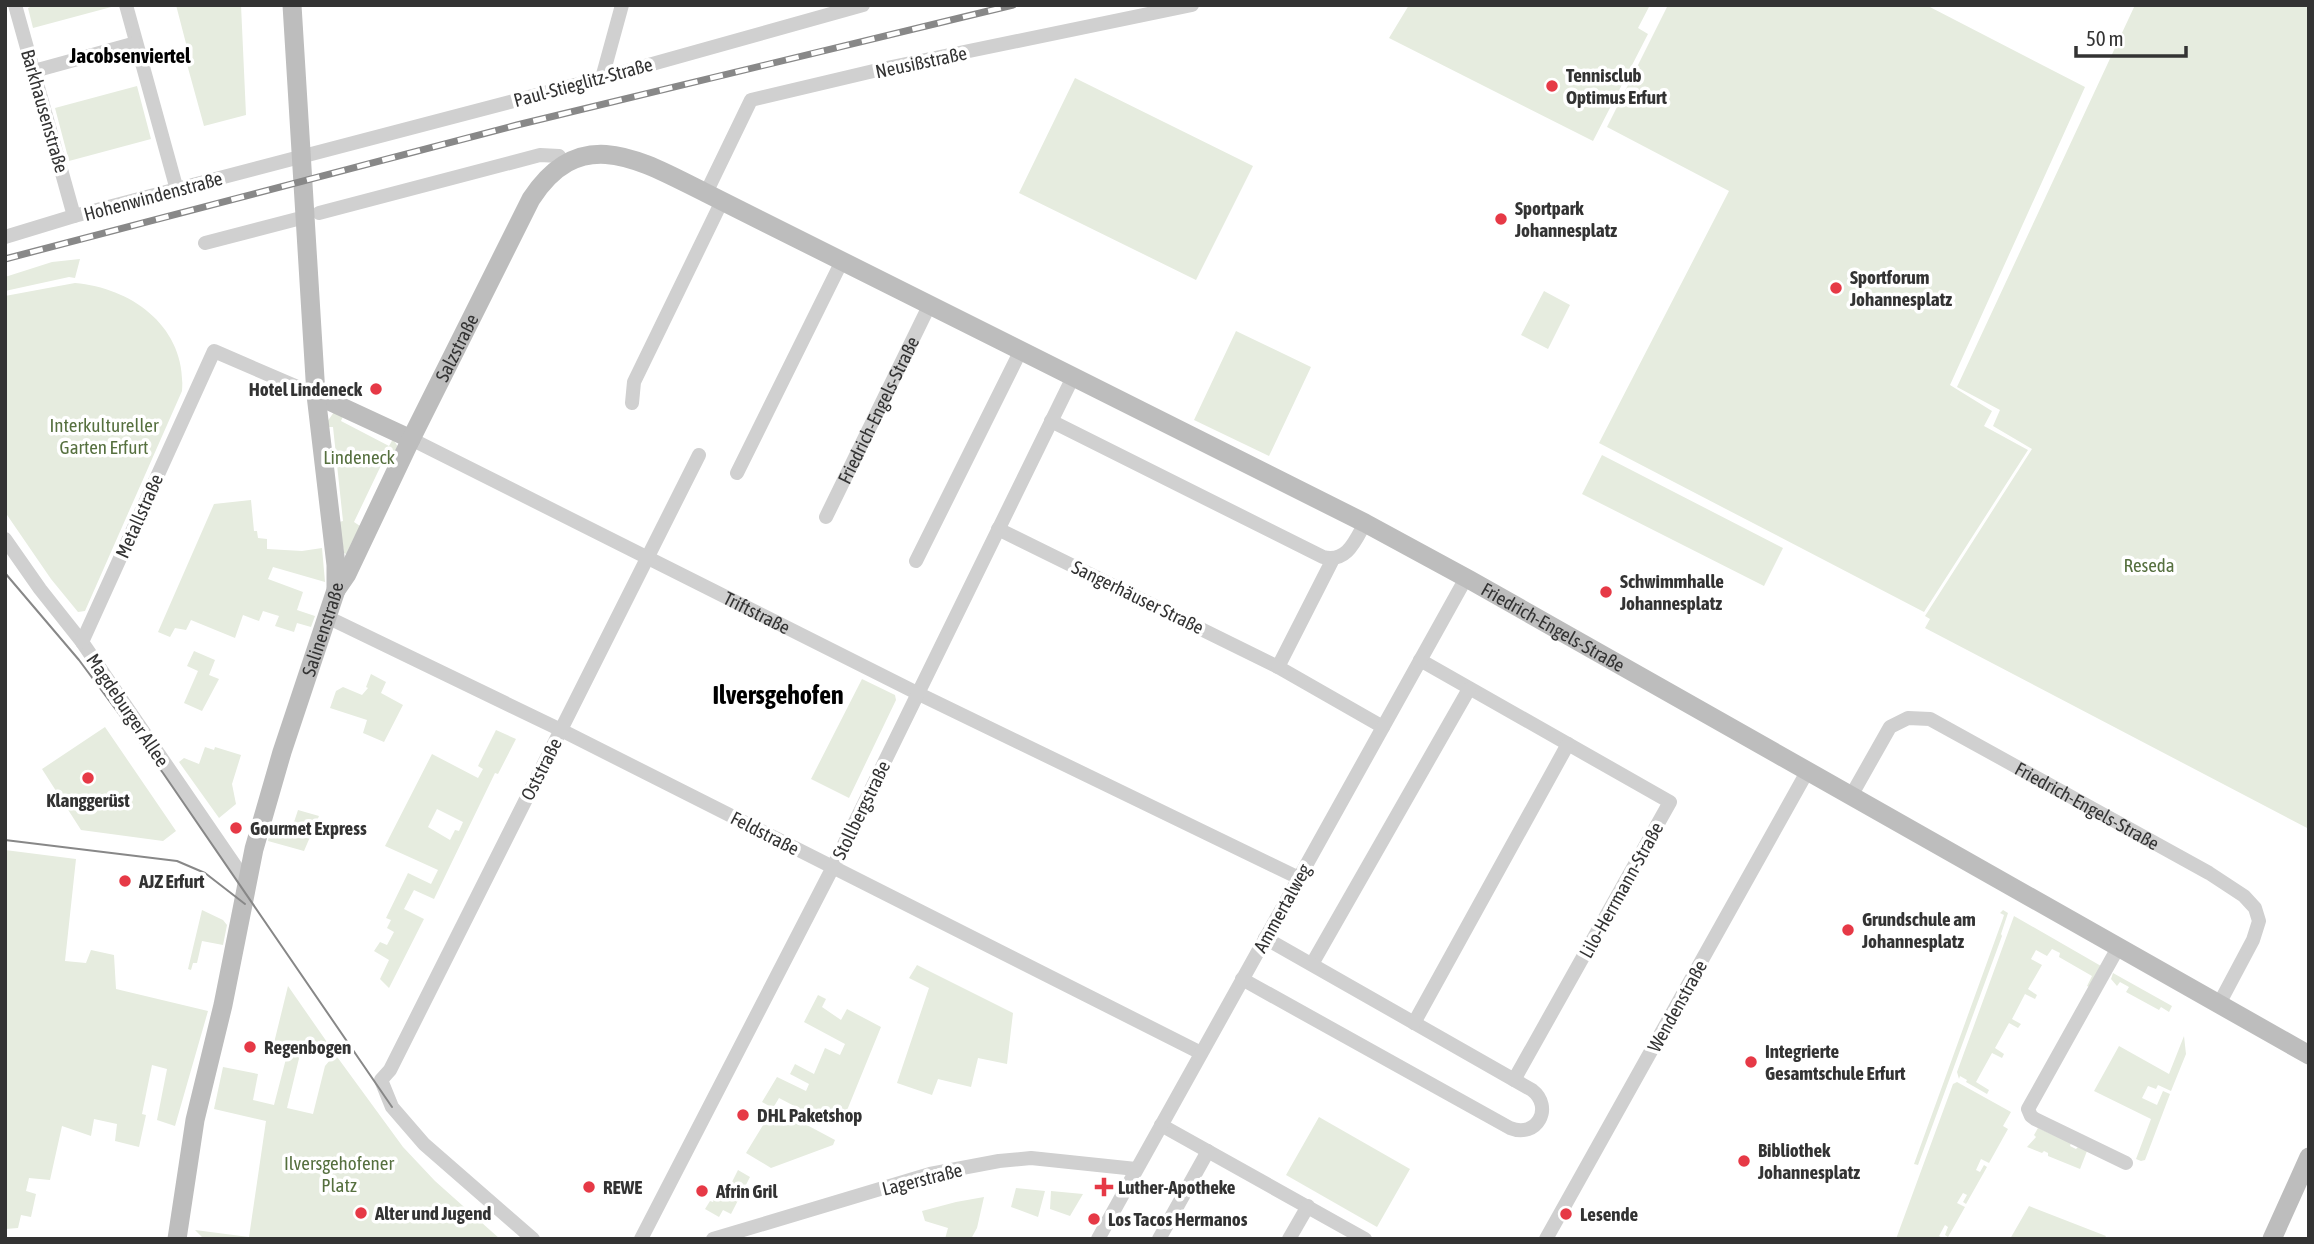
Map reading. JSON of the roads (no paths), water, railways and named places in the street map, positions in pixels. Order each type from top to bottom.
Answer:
[{"type":"street","name":"Barkhausenstraße","points":[[15,5],[75,216]]},
{"type":"street","points":[[126,5],[177,190]]},
{"type":"street","name":"Salinenstraße","points":[[177,1239],[195,1120],[245,904],[254,849],[282,752],[336,590],[336,565],[316,395],[312,215],[301,156],[292,5]]},
{"type":"street","points":[[601,78],[622,5]]},
{"type":"street","name":"Paul-Stieglitz-Straße","points":[[301,156],[601,78],[863,5]]},
{"type":"street","name":"Neusißstraße","points":[[714,197],[751,100],[882,69],[1192,5]]},
{"type":"street","points":[[34,71],[136,43]]},
{"type":"street","points":[[205,243],[540,155],[559,156],[564,164]]},
{"type":"street","name":"Salzstraße","points":[[336,590],[347,573],[531,199],[543,181],[564,164],[594,155],[620,155]]},
{"type":"street","name":"Friedrich-Engels-Straße","points":[[620,155],[638,160],[714,197],[1365,523],[2309,1055]]},
{"type":"street","name":"Hohenwindenstraße","points":[[5,237],[301,156]]},
{"type":"street","points":[[632,403],[634,382],[714,197]]},
{"type":"street","points":[[737,473],[842,261]]},
{"type":"street","name":"Friedrich-Engels-Straße","points":[[826,517],[930,304]]},
{"type":"street","points":[[916,561],[1021,350]]},
{"type":"street","name":"Triftstraße","points":[[214,351],[411,439],[919,694],[1299,878]]},
{"type":"street","name":"Metallstraße","points":[[82,642],[214,351]]},
{"type":"street","name":"Stollbergstraße","points":[[641,1239],[833,867],[1073,377]]},
{"type":"street","points":[[1051,421],[1333,559]]},
{"type":"street","name":"Oststraße","points":[[533,1239],[424,1144],[391,1107],[381,1080],[390,1070],[699,455]]},
{"type":"street","points":[[1278,667],[1333,559],[1349,551],[1365,523]]},
{"type":"street","name":"Sangerhäuser Straße","points":[[998,529],[1278,667],[1383,727]]},
{"type":"street","name":"Magdeburger Allee","points":[[5,539],[82,642],[247,883]]},
{"type":"street","name":"Ammertalweg","points":[[1098,1239],[1466,578]]},
{"type":"street","name":"Feldstraße","points":[[327,617],[561,730],[1201,1053]]},
{"type":"street","name":"Lilo-Herrmann-Straße","points":[[1420,660],[1670,802],[1514,1080]]},
{"type":"street","points":[[1312,964],[1469,688]]},
{"type":"street","name":"Friedrich-Engels-Straße","points":[[1851,796],[1890,727],[1908,718],[1930,719],[2209,873],[2244,895],[2255,908],[2259,922],[2253,940],[2219,1004]]},
{"type":"street","points":[[1414,1023],[1568,744]]},
{"type":"street","name":"Wendenstraße","points":[[1546,1239],[1807,772]]},
{"type":"street","points":[[1242,979],[1510,1128],[1523,1131],[1530,1129],[1540,1120],[1543,1106],[1537,1094],[1265,938]]},
{"type":"street","points":[[2119,946],[2028,1109],[2035,1119],[2126,1163]]},
{"type":"street","points":[[1161,1125],[1365,1239]]},
{"type":"street","points":[[1159,1239],[1208,1152]]},
{"type":"street","points":[[2272,1239],[2309,1157]]},
{"type":"street","name":"Lagerstraße","points":[[713,1239],[930,1174],[999,1161],[1031,1158],[1136,1169]]},
{"type":"street","points":[[1289,1239],[1308,1206]]},
{"type":"tram line","points":[[5,573],[79,660],[163,773],[392,1107]]},
{"type":"tram line","points":[[5,840],[177,861],[205,873],[245,904]]},
{"type":"railway","points":[[5,259],[517,125],[1013,5]]},
{"type":"place","name":"Tennisclub Optimus Erfurt","points":[[1552,86]]},
{"type":"place","name":"Sportpark Johannesplatz","points":[[1501,219]]},
{"type":"place","name":"Sportforum Johannesplatz","points":[[1836,288]]},
{"type":"place","name":"Hotel Lindeneck","points":[[376,389]]},
{"type":"place","name":"Schwimmhalle Johannesplatz","points":[[1606,592]]},
{"type":"place","name":"Klanggerüst","points":[[88,778]]},
{"type":"place","name":"Gourmet Express","points":[[236,828]]},
{"type":"place","name":"AJZ Erfurt","points":[[125,881]]},
{"type":"place","name":"Grundschule am Johannesplatz","points":[[1848,930]]},
{"type":"place","name":"Regenbogen","points":[[250,1047]]},
{"type":"place","name":"Integrierte Gesamtschule Erfurt","points":[[1751,1062]]},
{"type":"place","name":"DHL Paketshop","points":[[743,1115]]},
{"type":"place","name":"Bibliothek Johannesplatz","points":[[1744,1161]]},
{"type":"place","name":"REWE","points":[[589,1187]]},
{"type":"place","name":"Luther-Apotheke","points":[[1104,1187]]},
{"type":"place","name":"Afrin Gril","points":[[702,1191]]},
{"type":"place","name":"Alter und Jugend","points":[[361,1213]]},
{"type":"place","name":"Lesende","points":[[1566,1214]]},
{"type":"place","name":"Los Tacos Hermanos","points":[[1094,1219]]},
{"type":"district","name":"Jacobsenviertel","points":[[130,56]]},
{"type":"district","name":"Ilversgehofen","points":[[778,695]]},
{"type":"park label","name":"Interkultureller Garten Erfurt","points":[[104,436]]},
{"type":"park label","name":"Lindeneck","points":[[359,457]]},
{"type":"park label","name":"Reseda","points":[[2149,565]]},
{"type":"park label","name":"Ilversgehofener Platz","points":[[339,1174]]}]
